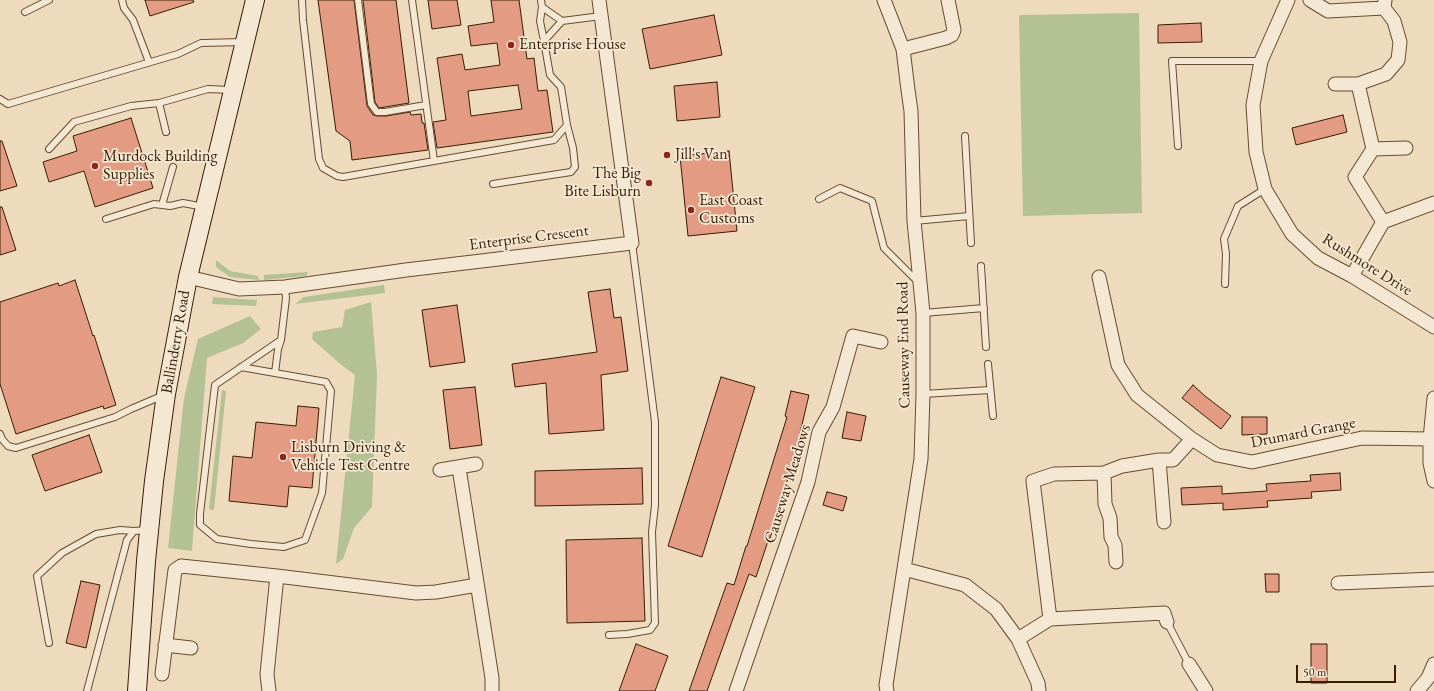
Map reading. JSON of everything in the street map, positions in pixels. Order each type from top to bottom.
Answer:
[{"type":"main road","name":"Ballinderry Road","points":[[137,691],[142,531],[154,481],[166,394],[188,277],[234,90],[254,0]]},
{"type":"street","points":[[599,0],[632,244]]},
{"type":"street","name":"Causeway End Road","points":[[884,0],[903,49],[910,111],[914,221],[923,313],[921,459],[886,685],[887,691]]},
{"type":"street","points":[[903,49],[946,38],[952,35],[954,30],[948,0]]},
{"type":"street","name":"Rushmore Drive","points":[[1288,0],[1261,61],[1253,105],[1256,152],[1265,188],[1292,234],[1318,258],[1352,276],[1434,327]]},
{"type":"street","points":[[1310,0],[1328,11],[1385,4],[1394,21],[1400,42],[1398,60],[1386,74],[1358,84],[1336,84]]},
{"type":"street","points":[[1358,84],[1373,149],[1355,177],[1383,222]]},
{"type":"street","points":[[1373,149],[1406,148]]},
{"type":"street","points":[[1352,276],[1383,222],[1434,203]]},
{"type":"street","name":"Enterprise Crescent","points":[[188,277],[239,289],[285,287],[406,270],[632,244]]},
{"type":"street","name":"Drumard Grange","points":[[1099,277],[1118,365],[1137,395],[1192,439],[1217,455],[1252,462],[1362,438],[1430,439]]},
{"type":"street","name":"Causeway Meadows","points":[[736,691],[808,482],[819,432],[833,407],[853,336],[881,342]]},
{"type":"street","points":[[1434,398],[1430,439],[1430,463],[1434,481]]},
{"type":"street","points":[[1050,619],[1033,481],[1054,474],[1104,473],[1122,466],[1159,460],[1173,460],[1192,439]]},
{"type":"street","points":[[1159,460],[1164,522]]},
{"type":"street","points":[[440,470],[476,464]]},
{"type":"street","points":[[459,468],[492,678],[492,691]]},
{"type":"street","points":[[1104,473],[1105,504],[1110,518],[1111,537],[1115,546],[1116,562]]},
{"type":"street","points":[[162,674],[175,570],[181,566],[416,593],[436,592],[477,585]]},
{"type":"street","points":[[904,569],[965,585],[996,609],[1018,639],[1038,683],[1039,691]]},
{"type":"street","points":[[269,691],[267,674],[277,576]]},
{"type":"street","points":[[1338,583],[1434,579]]},
{"type":"street","points":[[1018,639],[1050,619],[1164,613],[1167,622]]},
{"type":"street","points":[[165,645],[191,648]]},
{"type":"street","points":[[1189,664],[1206,691]]},
{"type":"street","points":[[1418,691],[1428,678],[1434,664]]},
{"type":"lane","points":[[25,12],[49,0]]},
{"type":"lane","points":[[122,0],[124,8],[133,20],[149,62]]},
{"type":"lane","points":[[302,0],[319,160],[323,168],[337,176],[343,177],[554,140],[567,125]]},
{"type":"lane","points":[[358,0],[371,104],[377,112],[426,105]]},
{"type":"lane","points":[[412,0],[434,161]]},
{"type":"lane","points":[[541,3],[562,21]]},
{"type":"lane","points":[[493,184],[571,172],[575,167],[573,148],[567,125],[561,87],[550,75],[540,21],[541,3]]},
{"type":"lane","points":[[544,41],[562,21],[601,16]]},
{"type":"lane","points":[[0,99],[8,104],[178,54],[201,43],[244,42]]},
{"type":"lane","points":[[1178,146],[1172,61],[1261,61]]},
{"type":"lane","points":[[49,149],[74,122],[131,106],[158,103],[208,89],[234,90]]},
{"type":"lane","points":[[158,103],[166,132]]},
{"type":"lane","points":[[965,136],[971,243]]},
{"type":"lane","points":[[162,205],[173,168]]},
{"type":"lane","points":[[820,199],[840,188],[872,201],[884,248],[920,285]]},
{"type":"lane","points":[[1225,284],[1226,254],[1224,239],[1238,206],[1265,188]]},
{"type":"lane","points":[[106,219],[154,204],[170,206],[183,203],[204,207]]},
{"type":"lane","points":[[914,221],[969,216]]},
{"type":"lane","points":[[609,635],[650,630],[655,623],[652,532],[655,505],[655,422],[632,244]]},
{"type":"lane","points":[[981,266],[986,347]]},
{"type":"lane","points":[[275,373],[286,298],[285,287]]},
{"type":"lane","points":[[923,313],[984,308]]},
{"type":"lane","points":[[241,368],[326,382],[331,391],[322,493],[305,540],[284,547],[251,544],[217,538],[200,525],[215,385],[281,340]]},
{"type":"lane","points":[[988,364],[993,416]]},
{"type":"lane","points":[[923,394],[990,390]]},
{"type":"lane","points":[[0,434],[8,446],[16,448],[115,417],[166,394]]},
{"type":"lane","points":[[49,643],[37,576],[62,553],[96,534],[120,530],[142,531]]},
{"type":"lane","points":[[88,691],[127,540],[142,531]]},
{"type":"lane","points":[[1167,622],[1189,664]]},
{"type":"green space","points":[[1139,13],[1142,213],[1023,216],[1019,15]]},
{"type":"green space","points":[[216,260],[230,271],[258,276],[259,280],[230,277],[216,267]]},
{"type":"green space","points":[[308,272],[306,276],[264,280],[264,275]]},
{"type":"green space","points":[[384,285],[385,293],[295,304],[304,297]]},
{"type":"green space","points":[[213,297],[257,300],[256,306],[212,304]]},
{"type":"green space","points":[[371,302],[377,374],[372,507],[354,528],[343,559],[336,564],[355,375],[312,339],[313,332],[342,327],[345,310]]},
{"type":"green space","points":[[250,316],[261,329],[243,343],[207,358],[192,551],[168,548],[184,398],[198,339]]},
{"type":"green space","points":[[222,390],[226,391],[214,510],[211,510],[209,508]]},
{"type":"building","points":[[145,0],[193,0],[194,2],[150,16]]},
{"type":"building","points":[[318,0],[354,0],[367,106],[373,115],[377,116],[410,112],[411,115],[421,114],[422,123],[424,123],[428,150],[352,160],[350,141],[336,131]]},
{"type":"building","points":[[363,0],[396,0],[409,103],[379,108],[375,102]]},
{"type":"building","points":[[428,0],[457,0],[461,25],[432,29]]},
{"type":"building","points":[[491,0],[519,0],[527,59],[534,58],[538,91],[547,90],[553,132],[437,148],[433,122],[446,120],[437,58],[462,54],[465,70],[500,65],[497,43],[471,46],[468,26],[494,22]],"holes":[[[518,85],[522,109],[471,116],[468,91]]]},
{"type":"building","points":[[714,15],[722,55],[650,69],[642,29]]},
{"type":"building","points":[[1201,23],[1202,42],[1158,43],[1158,25]]},
{"type":"building","points":[[717,82],[720,117],[677,121],[674,86]]},
{"type":"building","points":[[1343,115],[1347,132],[1296,145],[1292,128]]},
{"type":"building","name":"Murdock Building Supplies","points":[[131,118],[153,188],[95,207],[84,171],[49,182],[43,162],[77,151],[73,136]]},
{"type":"building","points":[[0,141],[2,141],[17,186],[0,191]]},
{"type":"building","points":[[729,151],[737,231],[688,236],[680,156]]},
{"type":"building","points":[[0,207],[2,207],[16,250],[0,255]]},
{"type":"building","points":[[75,280],[116,405],[104,409],[103,406],[16,434],[0,384],[0,302],[58,283],[59,286]]},
{"type":"building","points":[[610,289],[614,318],[621,317],[628,371],[601,375],[604,430],[549,434],[546,383],[515,387],[512,364],[597,352],[588,292]]},
{"type":"building","points":[[457,305],[465,362],[430,367],[422,310]]},
{"type":"building","points":[[721,377],[755,387],[702,557],[668,546]]},
{"type":"building","points":[[1193,385],[1231,416],[1221,429],[1182,398]]},
{"type":"building","points":[[475,387],[482,445],[450,449],[443,390]]},
{"type":"building","points":[[791,391],[809,395],[800,433],[802,434],[770,538],[756,577],[749,574],[707,691],[689,691],[727,583],[734,585],[787,417],[785,416]]},
{"type":"building","name":"Lisburn Driving & Vehicle Test Centre","points":[[298,406],[319,408],[312,488],[289,486],[287,507],[229,501],[233,456],[252,458],[256,422],[296,426]]},
{"type":"building","points":[[847,412],[866,416],[861,441],[842,438]]},
{"type":"building","points":[[1242,417],[1267,417],[1267,434],[1242,435]]},
{"type":"building","points":[[89,435],[102,472],[45,491],[32,455]]},
{"type":"building","points":[[642,468],[643,504],[535,506],[535,471]]},
{"type":"building","points":[[1340,473],[1341,490],[1311,492],[1312,498],[1267,501],[1268,507],[1223,510],[1223,503],[1182,505],[1181,488],[1222,486],[1222,494],[1267,491],[1266,484],[1311,481],[1310,475]]},
{"type":"building","points":[[827,492],[847,497],[843,511],[823,505]]},
{"type":"building","points":[[642,538],[645,621],[567,623],[566,540]]},
{"type":"building","points":[[1265,574],[1279,574],[1279,592],[1266,592]]},
{"type":"building","points":[[81,581],[100,585],[86,648],[66,643]]},
{"type":"building","points":[[636,644],[668,656],[655,691],[619,691]]},
{"type":"building","points":[[1311,644],[1327,644],[1327,683],[1311,683]]},
{"type":"place","name":"Enterprise House","points":[[511,45]]},
{"type":"place","name":"Jill's Van","points":[[667,155]]},
{"type":"place","name":"Murdock Building Supplies","points":[[95,166]]},
{"type":"place","name":"The Big Bite Lisburn","points":[[649,183]]},
{"type":"place","name":"East Coast Customs","points":[[691,210]]},
{"type":"place","name":"Lisburn Driving & Vehicle Test Centre","points":[[283,457]]}]
